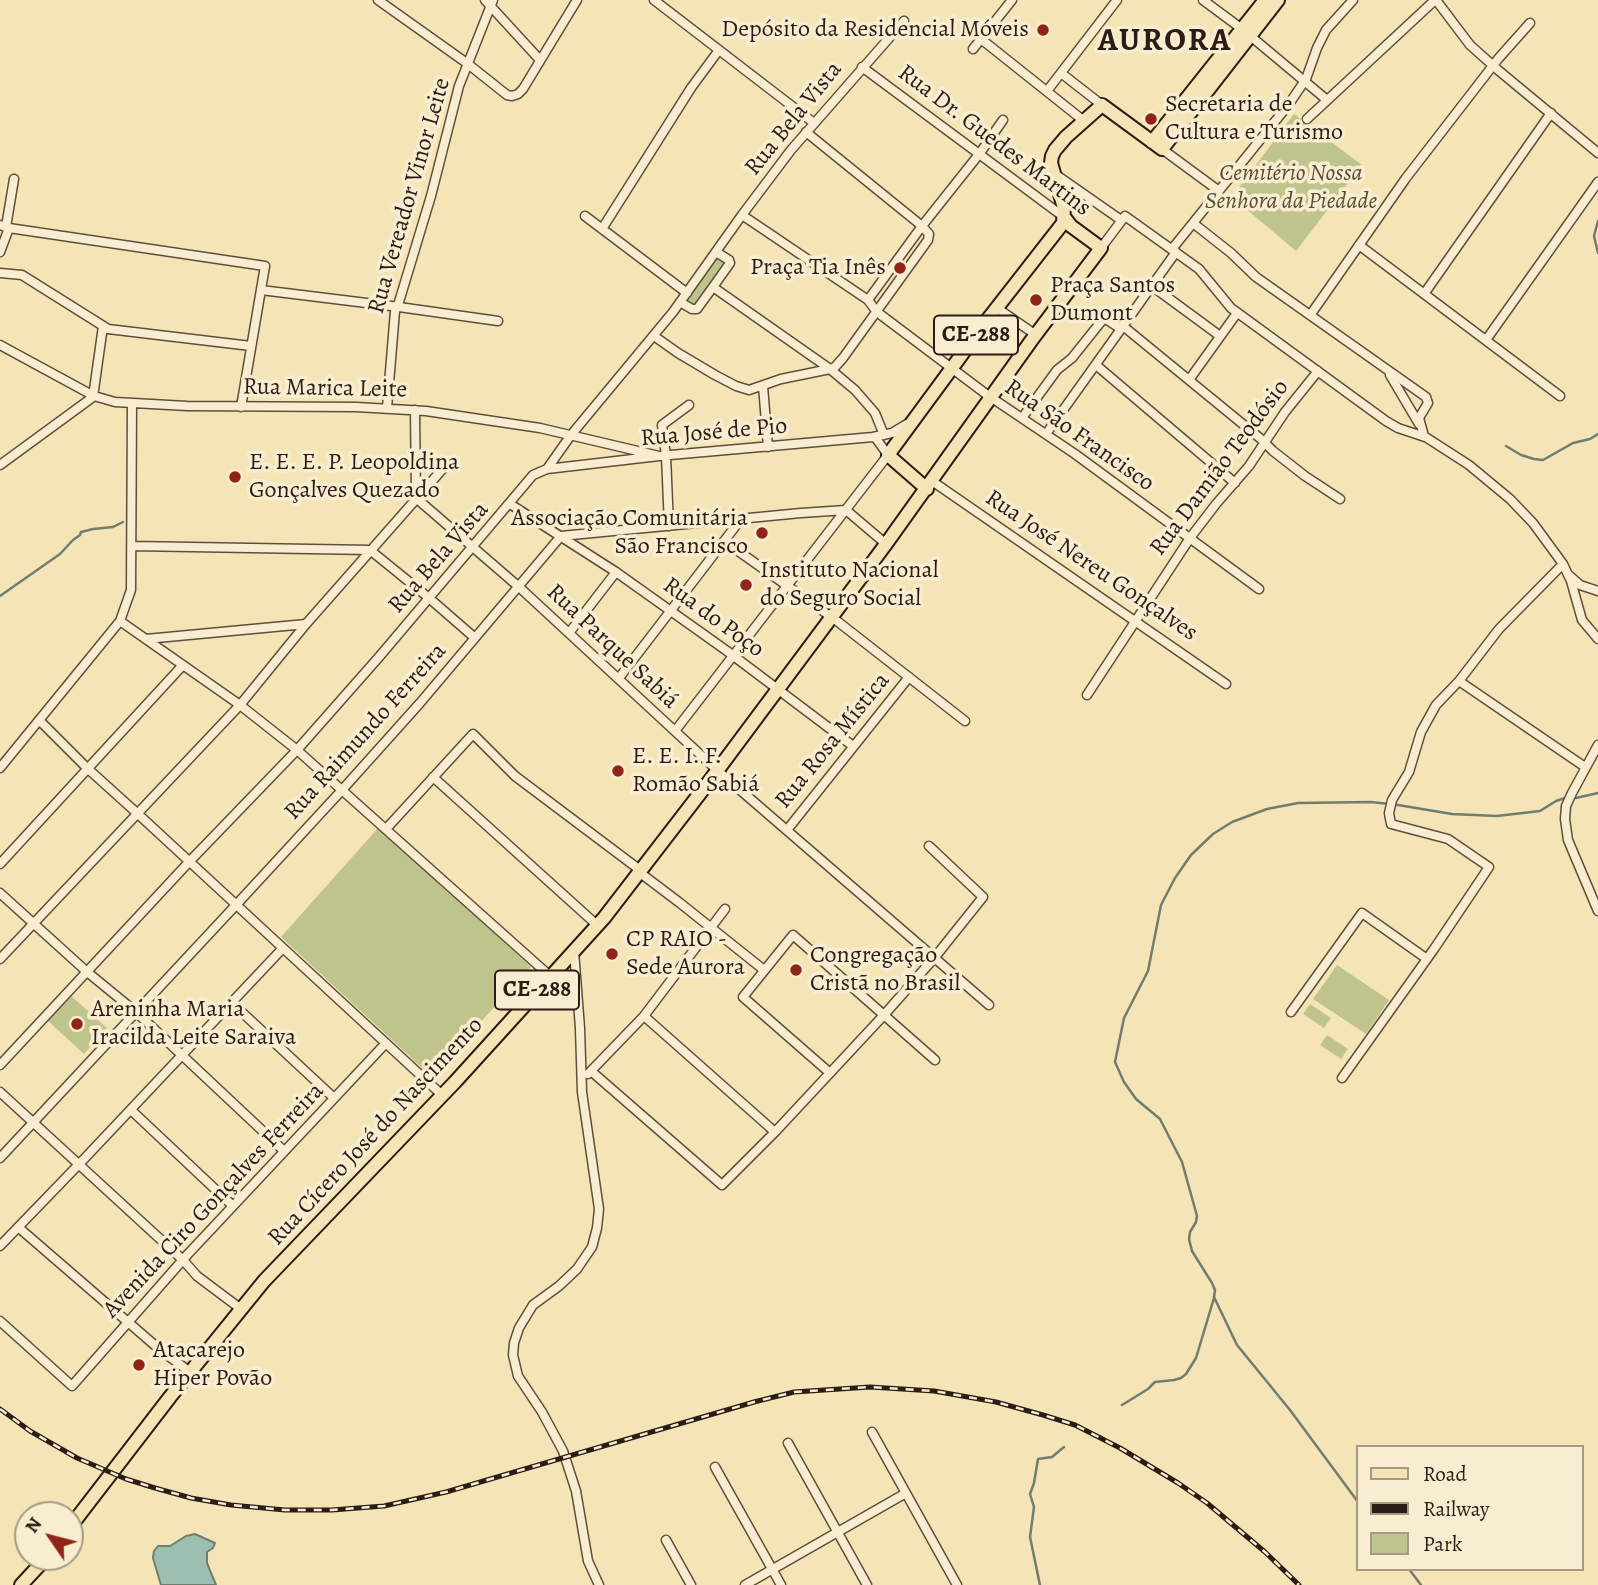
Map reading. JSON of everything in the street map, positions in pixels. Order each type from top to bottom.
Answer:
[{"type":"main road","points":[[1246,33],[1265,0]]},
{"type":"main road","points":[[1064,217],[1065,208],[1051,160],[1055,150],[1066,137],[1102,105],[1157,146],[1246,33],[1278,0]]},
{"type":"main road","name":"Rua Dr. Guedes Martins","points":[[1064,217],[1071,226],[1101,248]]},
{"type":"main road","name":"CE-288","points":[[888,455],[997,307],[1060,228],[1064,217]]},
{"type":"main road","name":"Rua Cícero José do Nascimento","points":[[84,1509],[241,1309],[292,1250],[442,1095],[597,925],[832,618],[1101,248]]},
{"type":"main road","name":"Rua José Nereu Gonçalves","points":[[888,455],[929,485]]},
{"type":"main road","points":[[22,1585],[34,1571]]},
{"type":"street","points":[[378,0],[512,96],[523,89],[576,0]]},
{"type":"street","points":[[654,0],[814,123]]},
{"type":"street","points":[[974,48],[1012,0]]},
{"type":"street","points":[[1047,91],[1117,0]]},
{"type":"street","points":[[1203,0],[1327,100]]},
{"type":"street","points":[[1046,434],[1194,223],[1285,109],[1304,81],[1326,30],[1353,0]]},
{"type":"street","points":[[1307,119],[1435,0],[1470,45],[1598,153]]},
{"type":"street","points":[[489,2],[540,60]]},
{"type":"street","name":"Rua Vereador Vinor Leite","points":[[387,408],[394,311],[431,196],[459,86],[489,2]]},
{"type":"street","name":"Rua Bela Vista","points":[[0,1065],[297,750],[533,475],[547,468],[571,435],[654,336],[806,132],[904,21]]},
{"type":"street","points":[[1311,314],[1406,178],[1493,65],[1531,23]]},
{"type":"street","points":[[981,39],[1084,121]]},
{"type":"street","points":[[602,229],[691,88],[719,50]]},
{"type":"street","name":"Rua Dr. Guedes Martins","points":[[862,67],[1064,217]]},
{"type":"street","points":[[1061,73],[1102,105]]},
{"type":"street","points":[[1424,294],[1551,113]]},
{"type":"street","points":[[868,300],[1003,120]]},
{"type":"street","points":[[654,336],[736,386],[749,390],[781,379],[830,369],[843,358],[928,240],[929,234],[806,132]]},
{"type":"street","points":[[1157,146],[1219,191]]},
{"type":"street","name":"Rua Dr. Guedes Martins","points":[[1053,172],[1201,271],[1237,313],[1318,372],[1391,424],[1424,434],[1466,463],[1510,499],[1563,564],[1582,620],[1598,639]]},
{"type":"street","points":[[0,252],[14,179]]},
{"type":"street","points":[[1486,340],[1598,182]]},
{"type":"street","name":"Rua São Francisco","points":[[742,215],[868,300],[877,312],[992,398],[1046,434],[1259,589]]},
{"type":"street","points":[[585,216],[687,293]]},
{"type":"street","name":"Rua Cícero José do Nascimento","points":[[1101,248],[1123,218]]},
{"type":"street","points":[[1194,223],[1256,277],[1427,399],[1428,403],[1419,416],[1424,434]]},
{"type":"street","points":[[5,226],[265,266],[241,407]]},
{"type":"street","points":[[1359,245],[1560,396]]},
{"type":"street","points":[[680,302],[692,310],[696,309],[713,287],[730,263],[716,252]]},
{"type":"street","points":[[0,273],[22,275],[105,328],[251,346]]},
{"type":"street","points":[[1152,285],[1220,336]]},
{"type":"street","points":[[713,287],[830,369],[855,390],[870,406],[884,435]]},
{"type":"street","points":[[261,290],[498,321]]},
{"type":"street","points":[[997,307],[1036,335]]},
{"type":"street","points":[[1189,380],[1237,313]]},
{"type":"street","points":[[1021,418],[1057,370],[1072,358],[1104,318],[1122,328],[1189,380],[1303,475],[1340,499]]},
{"type":"street","points":[[0,465],[90,398],[105,328]]},
{"type":"street","points":[[0,345],[90,398]]},
{"type":"street","points":[[1096,365],[1235,483]]},
{"type":"street","points":[[1386,369],[1424,434]]},
{"type":"street","name":"Rua Damião Teodósio","points":[[1087,695],[1191,538],[1318,372]]},
{"type":"street","points":[[762,386],[768,447]]},
{"type":"street","name":"Rua Marica Leite","points":[[90,398],[187,406],[320,406],[415,410],[497,421],[662,456]]},
{"type":"street","name":"Rua José de Pio","points":[[547,468],[875,437],[901,429],[928,401]]},
{"type":"street","points":[[0,768],[120,621],[131,590],[132,403]]},
{"type":"street","points":[[669,526],[662,456],[662,425],[690,405]]},
{"type":"street","points":[[415,410],[416,498]]},
{"type":"street","name":"Rua José Nereu Gonçalves","points":[[875,437],[888,455]]},
{"type":"street","points":[[675,731],[888,455]]},
{"type":"street","points":[[0,959],[240,705],[306,624],[447,464]]},
{"type":"street","name":"Rua José Nereu Gonçalves","points":[[929,485],[1226,684]]},
{"type":"street","name":"Rua Parque Sabiá","points":[[416,498],[519,587],[718,770],[989,1005]]},
{"type":"street","name":"Rua do Poço","points":[[510,504],[615,572],[733,655],[853,746]]},
{"type":"street","points":[[561,536],[846,510],[886,544]]},
{"type":"street","points":[[619,678],[741,519]]},
{"type":"street","name":"Rua Raimundo Ferreira","points":[[0,1158],[342,790],[561,536]]},
{"type":"street","points":[[724,541],[832,618],[965,721]]},
{"type":"street","points":[[132,546],[370,550],[475,638]]},
{"type":"street","points":[[1342,1078],[1489,867],[1448,839],[1391,824],[1389,809],[1392,800],[1409,772],[1424,725],[1433,709],[1499,629],[1563,564]]},
{"type":"street","points":[[569,633],[615,572]]},
{"type":"street","points":[[1568,573],[1578,583],[1598,591]]},
{"type":"street","points":[[120,621],[240,705],[297,750],[550,976]]},
{"type":"street","points":[[146,639],[306,624]]},
{"type":"street","points":[[0,863],[183,665]]},
{"type":"street","name":"Rua Rosa Mística","points":[[787,830],[909,677]]},
{"type":"street","points":[[1458,681],[1585,767]]},
{"type":"street","points":[[39,720],[87,768],[442,1095]]},
{"type":"street","points":[[386,829],[473,734],[515,776],[764,970]]},
{"type":"street","points":[[1598,745],[1566,806],[1568,840],[1598,911]]},
{"type":"street","points":[[433,777],[597,925]]},
{"type":"street","points":[[591,1071],[722,1185],[884,1016],[984,897],[929,846]]},
{"type":"street","points":[[0,892],[86,971],[136,1012],[284,1151]]},
{"type":"street","points":[[581,1081],[644,1016],[725,909]]},
{"type":"street","points":[[1291,1012],[1362,913],[1427,959]]},
{"type":"street","points":[[830,1073],[743,996],[793,936],[935,1060]]},
{"type":"street","points":[[0,1246],[283,948]]},
{"type":"street","points":[[574,951],[581,1081],[599,1209],[594,1238],[586,1258],[567,1279],[533,1305],[519,1328],[513,1355],[518,1376],[563,1451],[576,1491],[587,1555],[599,1585]]},
{"type":"street","points":[[232,1003],[334,1098]]},
{"type":"street","points":[[644,1016],[775,1132]]},
{"type":"street","name":"Avenida Ciro Gonçalves Ferreira","points":[[0,1321],[72,1386],[183,1260],[386,1043]]},
{"type":"street","points":[[0,1093],[198,1276],[241,1309]]},
{"type":"street","points":[[131,1110],[233,1206]]},
{"type":"street","points":[[18,1227],[190,1373]]},
{"type":"street","points":[[872,1432],[957,1585]]},
{"type":"street","points":[[788,1443],[867,1585]]},
{"type":"street","points":[[715,1467],[781,1585]]},
{"type":"street","points":[[745,1585],[906,1493]]},
{"type":"street","points":[[666,1540],[691,1585]]},
{"type":"green space","name":"Cemitério Nossa Senhora da Piedade","points":[[1294,114],[1362,165],[1296,251],[1232,197]]},
{"type":"green space","points":[[716,256],[726,262],[694,306],[685,302],[687,296]]},
{"type":"green space","points":[[379,827],[531,967],[431,1076],[281,937]]},
{"type":"green space","points":[[1337,965],[1389,1000],[1366,1034],[1313,999]]},
{"type":"green space","name":"Areninha Maria Iracilda Leite Saraiva","points":[[70,995],[107,1028],[84,1054],[47,1020]]},
{"type":"green space","points":[[1310,1004],[1331,1018],[1324,1028],[1303,1014]]},
{"type":"green space","points":[[1327,1035],[1348,1049],[1341,1059],[1320,1045]]},
{"type":"shaded area","points":[[195,1534],[215,1543],[207,1552],[207,1563],[216,1585],[161,1585],[153,1558],[154,1551],[158,1546],[170,1546]]},
{"type":"waterway","points":[[1598,221],[1594,236],[1598,253]]},
{"type":"waterway","points":[[1506,446],[1521,455],[1543,460],[1573,443],[1598,434]]},
{"type":"waterway","points":[[0,596],[60,554],[81,532],[113,527],[123,522]]},
{"type":"waterway","points":[[1576,798],[1598,793]]},
{"type":"waterway","points":[[1356,1499],[1290,1410],[1237,1345],[1214,1297],[1212,1283],[1192,1251],[1189,1239],[1197,1216],[1182,1162],[1160,1119],[1136,1099],[1115,1062],[1124,1018],[1148,971],[1161,905],[1175,878],[1191,855],[1213,834],[1232,822],[1267,809],[1298,803],[1371,802],[1452,814],[1497,816],[1540,811],[1565,798]]},
{"type":"waterway","points":[[1122,1405],[1155,1382],[1174,1380],[1186,1374],[1196,1358],[1214,1298]]},
{"type":"waterway","points":[[1040,1585],[1030,1537],[1034,1507],[1030,1494],[1038,1459],[1052,1457],[1064,1447]]},
{"type":"waterway","points":[[1410,1571],[1421,1585]]},
{"type":"railway","points":[[0,1409],[30,1431],[77,1458],[155,1488],[231,1505],[285,1510],[332,1510],[384,1506],[446,1492],[794,1392],[870,1387],[934,1391],[996,1402],[1043,1415],[1075,1425],[1120,1448],[1207,1503],[1299,1585]]},
{"type":"place","name":"Depósito da Residencial Móveis","points":[[1043,30]]},
{"type":"place","name":"Secretaria de Cultura e Turismo","points":[[1151,119]]},
{"type":"place","name":"Praça Tia Inês","points":[[900,268]]},
{"type":"place","name":"Praça Santos Dumont","points":[[1036,300]]},
{"type":"place","name":"E. E. E. P. Leopoldina Gonçalves Quezado","points":[[235,477]]},
{"type":"place","name":"Associação Comunitária São Francisco","points":[[762,533]]},
{"type":"place","name":"Instituto Nacional do Seguro Social","points":[[746,585]]},
{"type":"place","name":"E. E. I. F. Romão Sabiá","points":[[618,771]]},
{"type":"place","name":"CP RAIO - Sede Aurora","points":[[612,954]]},
{"type":"place","name":"Congregação Cristã no Brasil","points":[[796,970]]},
{"type":"place","name":"Areninha Maria Iracilda Leite Saraiva","points":[[77,1024]]},
{"type":"place","name":"Atacarejo Hiper Povão","points":[[139,1365]]},
{"type":"district","name":"AURORA","points":[[1165,42]]}]
